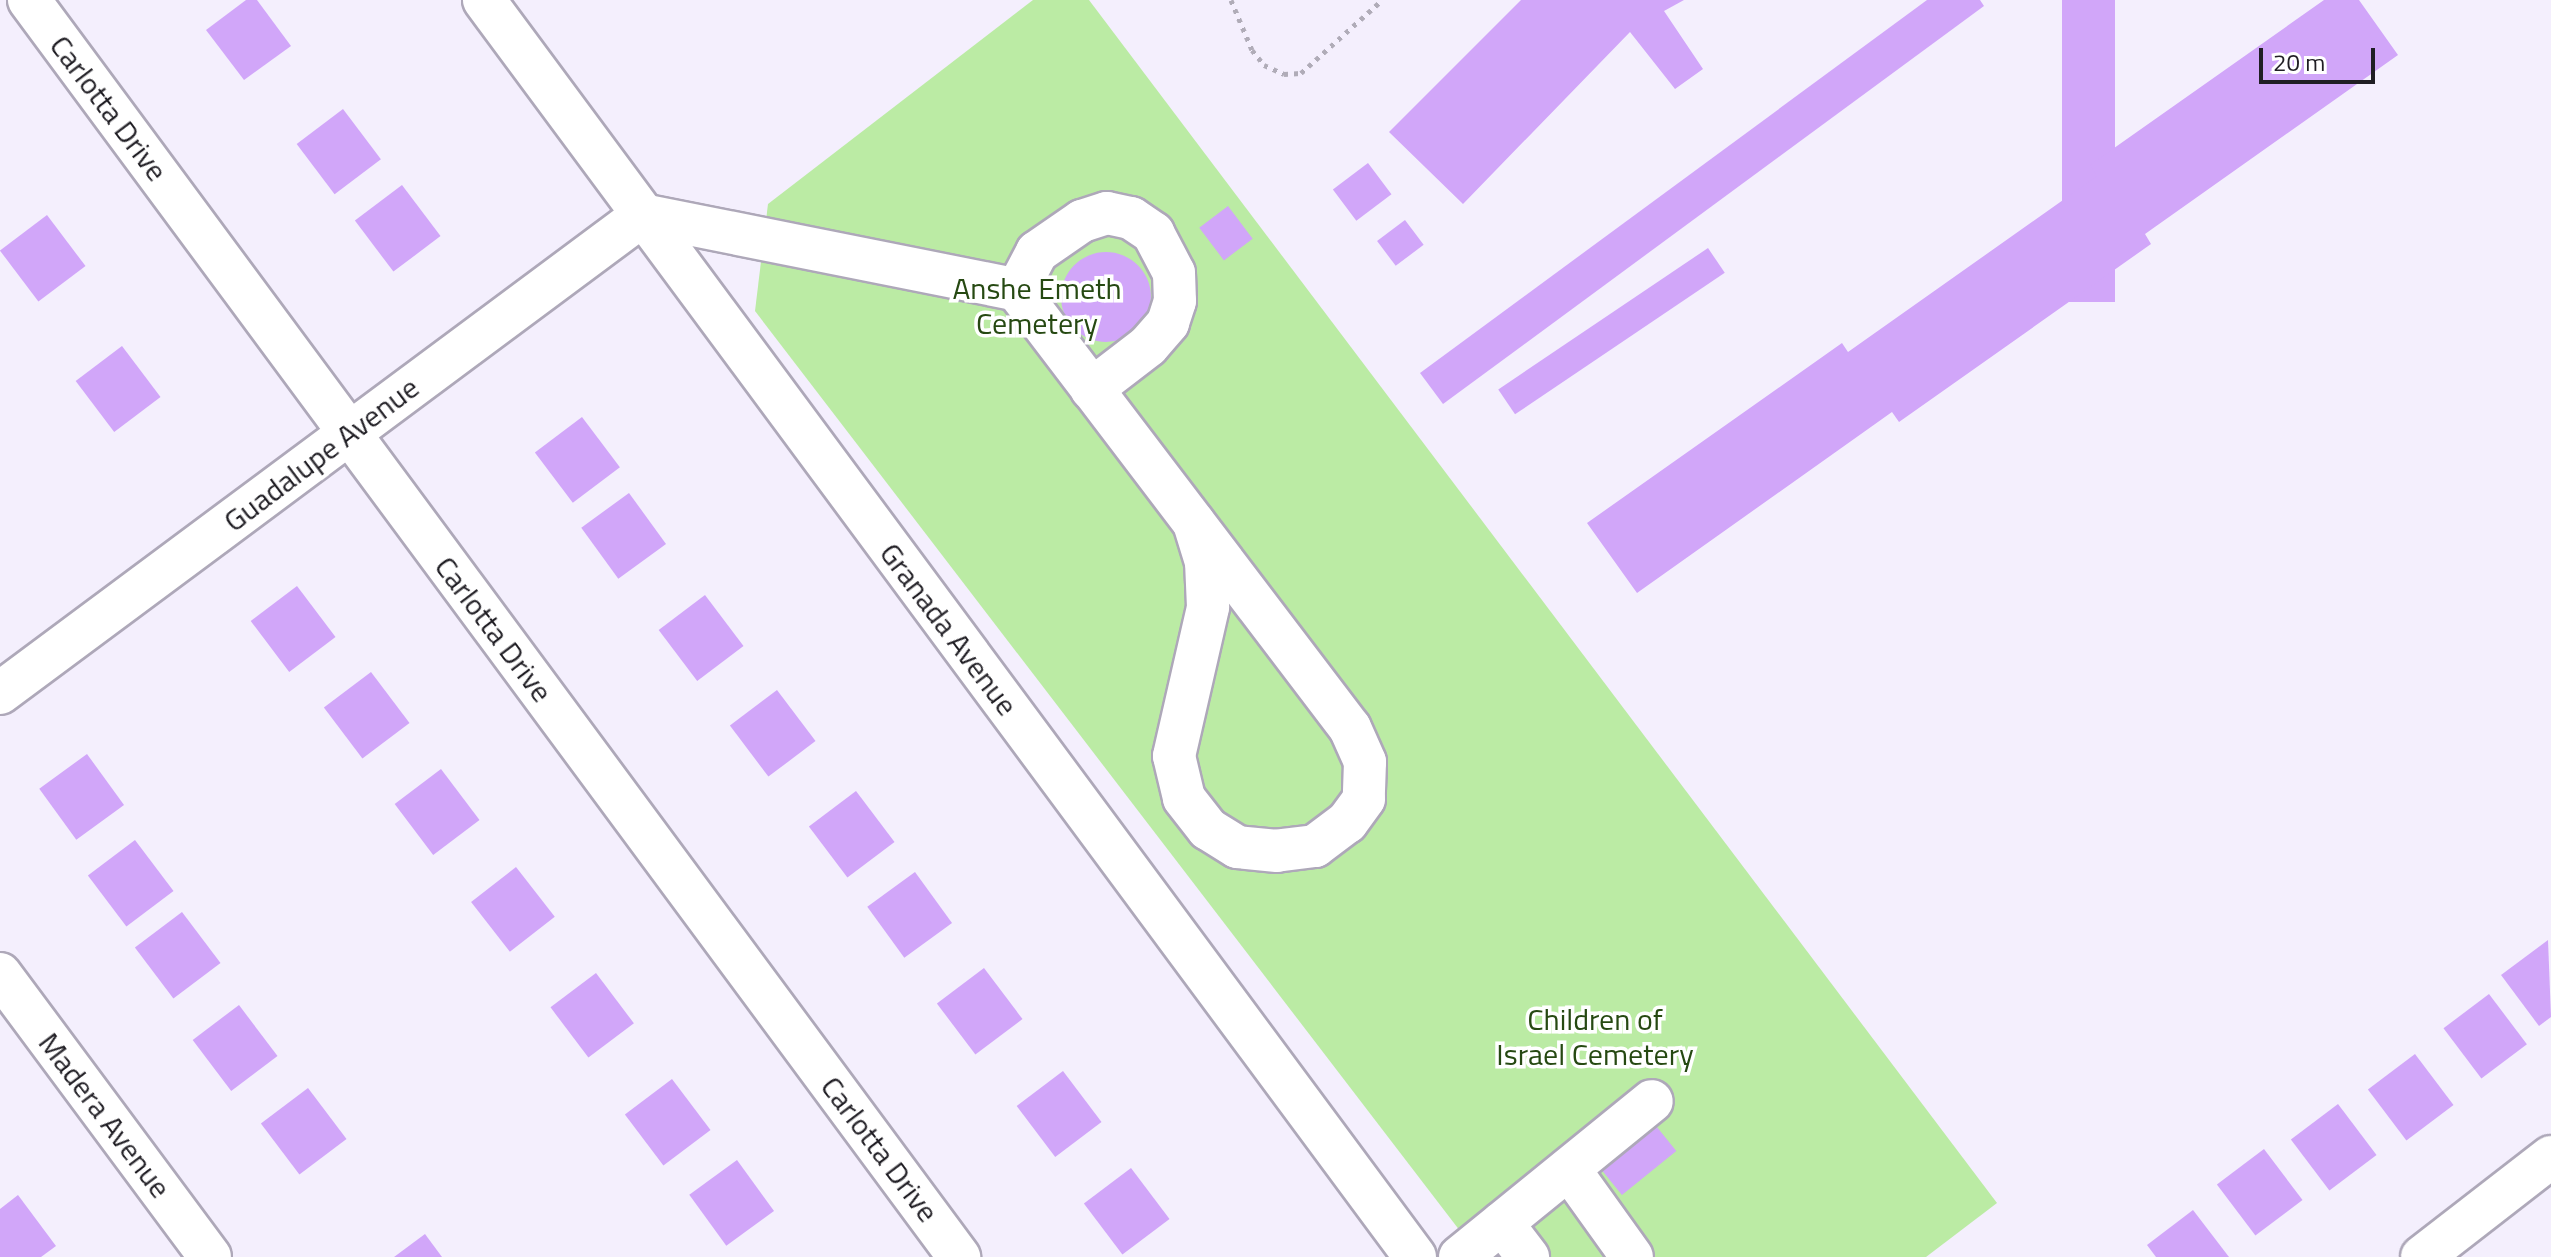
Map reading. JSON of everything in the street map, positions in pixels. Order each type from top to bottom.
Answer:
[{"type":"street","name":"Carlotta Drive","points":[[29,0],[959,1257]]},
{"type":"street","name":"Granada Avenue","points":[[484,0],[1415,1257]]},
{"type":"street","points":[[1017,290],[1037,252],[1082,221],[1107,213],[1131,218],[1153,233],[1167,251],[1175,301],[1168,323],[1148,346],[1092,389]]},
{"type":"street","name":"Guadalupe Avenue","points":[[0,693],[643,215]]},
{"type":"street","points":[[643,215],[1017,290],[1350,728],[1365,762],[1364,799],[1347,822],[1315,846],[1277,851],[1237,847],[1208,829],[1184,798],[1174,756],[1208,607],[1206,562],[1194,523]]},
{"type":"street","name":"Madera Avenue","points":[[0,974],[210,1257]]},
{"type":"street","points":[[1460,1257],[1652,1101]]},
{"type":"street","points":[[2422,1257],[2551,1157]]},
{"type":"street","points":[[1569,1169],[1632,1257]]},
{"type":"street","points":[[1502,1223],[1528,1257]]},
{"type":"path","points":[[1231,0],[1252,50],[1264,65],[1284,74],[1301,73],[1319,60],[1382,0]]},
{"type":"green space","name":"Anshe Emeth Cemetery","points":[[1033,0],[1089,0],[1997,1203],[1926,1257],[1480,1257],[755,311],[768,204]]},
{"type":"building","points":[[246,0],[257,0],[291,46],[244,80],[206,30]]},
{"type":"building","points":[[1521,0],[1684,0],[1664,11],[1703,69],[1675,89],[1630,32],[1463,204],[1389,132]]},
{"type":"building","points":[[1927,0],[1980,0],[1984,6],[1443,404],[1420,373]]},
{"type":"building","points":[[2062,0],[2115,0],[2115,302],[2062,302]]},
{"type":"building","points":[[2324,0],[2359,0],[2398,55],[2145,234],[2151,244],[1899,422],[1892,412],[1637,593],[1587,523],[1842,343],[1848,352],[2097,176],[2090,165]]},
{"type":"building","points":[[343,109],[381,159],[335,194],[297,144]]},
{"type":"building","points":[[1368,163],[1391,194],[1356,221],[1333,189]]},
{"type":"building","points":[[402,185],[441,236],[393,272],[355,221]]},
{"type":"building","points":[[1228,206],[1253,239],[1224,260],[1199,228]]},
{"type":"building","points":[[47,215],[86,266],[38,302],[0,250]]},
{"type":"building","points":[[1405,220],[1424,245],[1396,266],[1377,241]]},
{"type":"building","points":[[1708,248],[1725,273],[1515,414],[1498,389]]},
{"type":"building","points":[[1106,252],[1123,255],[1138,265],[1148,280],[1151,297],[1148,314],[1138,329],[1123,339],[1106,342],[1089,339],[1074,329],[1064,314],[1061,297],[1064,280],[1074,265],[1089,255]]},
{"type":"building","points":[[122,346],[161,397],[114,432],[76,381]]},
{"type":"building","points":[[582,417],[620,467],[573,503],[535,453]]},
{"type":"building","points":[[629,493],[666,544],[618,579],[581,528]]},
{"type":"building","points":[[297,586],[336,637],[289,672],[251,621]]},
{"type":"building","points":[[705,595],[744,646],[697,681],[659,630]]},
{"type":"building","points":[[371,672],[410,723],[362,759],[324,708]]},
{"type":"building","points":[[777,690],[816,741],[768,777],[730,726]]},
{"type":"building","points":[[87,754],[124,805],[76,840],[39,789]]},
{"type":"building","points":[[441,769],[480,820],[433,855],[395,804]]},
{"type":"building","points":[[856,791],[895,842],[847,878],[809,827]]},
{"type":"building","points":[[135,840],[174,891],[126,927],[88,876]]},
{"type":"building","points":[[516,867],[555,917],[510,952],[471,902]]},
{"type":"building","points":[[915,872],[952,923],[904,958],[867,907]]},
{"type":"building","points":[[182,912],[221,963],[173,999],[135,948]]},
{"type":"building","points":[[2548,940],[2551,1017],[2539,1026],[2501,975]]},
{"type":"building","points":[[984,968],[1023,1019],[975,1055],[937,1004]]},
{"type":"building","points":[[596,973],[634,1023],[588,1058],[550,1007]]},
{"type":"building","points":[[2489,994],[2527,1044],[2481,1079],[2443,1028]]},
{"type":"building","points":[[239,1005],[278,1056],[231,1091],[193,1040]]},
{"type":"building","points":[[2415,1054],[2454,1105],[2406,1141],[2368,1090]]},
{"type":"building","points":[[1063,1071],[1102,1122],[1055,1157],[1017,1106]]},
{"type":"building","points":[[672,1079],[711,1130],[663,1166],[625,1115]]},
{"type":"building","points":[[308,1088],[347,1139],[299,1175],[261,1124]]},
{"type":"building","points":[[2338,1104],[2377,1155],[2329,1191],[2291,1140]]},
{"type":"building","points":[[1648,1116],[1676,1151],[1622,1195],[1594,1160]]},
{"type":"building","points":[[2264,1149],[2303,1200],[2255,1236],[2217,1185]]},
{"type":"building","points":[[737,1160],[774,1211],[726,1246],[689,1195]]},
{"type":"building","points":[[1131,1168],[1170,1219],[1122,1255],[1084,1204]]},
{"type":"building","points":[[18,1195],[56,1246],[41,1257],[0,1257],[0,1209]]},
{"type":"building","points":[[2193,1210],[2229,1257],[2156,1257],[2147,1245]]},
{"type":"building","points":[[425,1234],[442,1257],[394,1257]]},
{"type":"park label","name":"Children of Israel Cemetery","points":[[1595,1036]]}]
